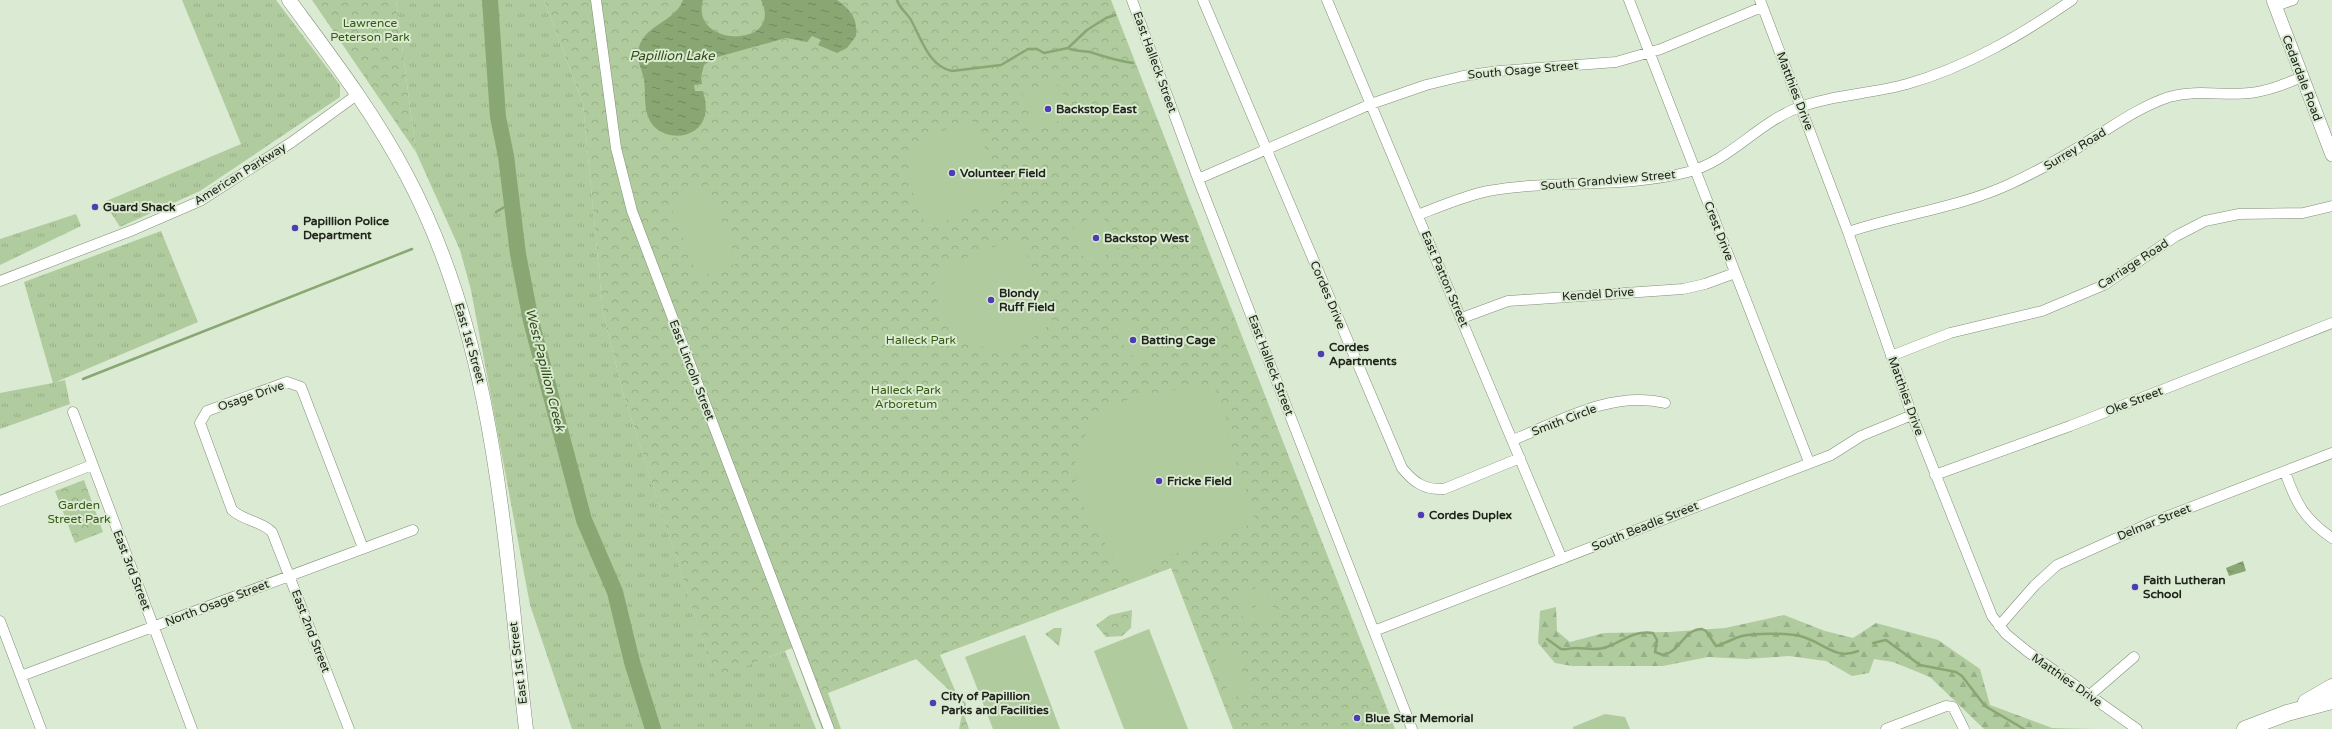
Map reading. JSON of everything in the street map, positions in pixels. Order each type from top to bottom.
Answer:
[{"type":"main road","name":"East 1st Street","points":[[289,0],[358,94],[407,175],[450,277],[469,336],[484,393],[496,471],[526,729]]},
{"type":"main road","points":[[2287,713],[2332,687]]},
{"type":"main road","points":[[2245,729],[2287,713],[2332,701]]},
{"type":"street","name":"East Lincoln Street","points":[[596,0],[616,148],[628,200],[830,729]]},
{"type":"street","name":"East Halleck Street","points":[[1132,0],[1198,178],[1412,729]]},
{"type":"street","name":"Cordes Drive","points":[[1203,0],[1402,468],[1412,480],[1422,486],[1433,489],[1444,489],[1520,458]]},
{"type":"street","name":"East Patton Street","points":[[1327,0],[1462,318],[1562,559]]},
{"type":"street","name":"Crest Drive","points":[[1629,0],[1809,462]]},
{"type":"street","name":"South Grandview Street","points":[[1418,215],[1456,199],[1488,191],[1625,181],[1695,170],[1730,152],[1776,119],[1801,107],[1908,84],[1956,66],[1998,47],[2072,0]]},
{"type":"street","points":[[2274,3],[2292,0]]},
{"type":"street","name":"Cedardale Road","points":[[2274,3],[2332,155]]},
{"type":"street","name":"South Osage Street","points":[[1198,178],[1371,104],[1426,84],[1498,71],[1616,62],[1649,53],[1761,4]]},
{"type":"street","name":"Matthies Drive","points":[[1761,4],[1848,232],[1912,415],[1984,598],[1999,626],[2028,652],[2137,729]]},
{"type":"street","name":"Surrey Road","points":[[1848,232],[1881,221],[1935,210],[1978,197],[2008,185],[2051,165],[2137,110],[2168,98],[2189,92],[2249,93],[2272,89],[2302,77]]},
{"type":"street","name":"American Parkway","points":[[0,280],[133,230],[200,201],[285,147],[358,94]]},
{"type":"street","name":"Carriage Road","points":[[1891,356],[1950,333],[2042,311],[2104,285],[2176,236],[2205,221],[2239,214],[2303,213],[2332,206]]},
{"type":"street","name":"Kendel Drive","points":[[1462,318],[1508,301],[1683,288],[1705,284],[1735,273]]},
{"type":"street","name":"Oke Street","points":[[1935,475],[2070,426],[2332,323]]},
{"type":"street","name":"Osage Drive","points":[[273,533],[267,527],[239,516],[232,510],[200,423],[207,411],[287,382],[301,387],[363,548]]},
{"type":"street","name":"Smith Circle","points":[[1513,440],[1594,406],[1623,401],[1656,401],[1665,403]]},
{"type":"street","name":"East 3rd Street","points":[[73,412],[192,729]]},
{"type":"street","name":"South Beadle Street","points":[[1374,631],[1809,462],[1831,455],[1861,436],[1912,415]]},
{"type":"street","name":"Delmar Street","points":[[1999,626],[2035,585],[2057,565],[2150,523],[2332,453]]},
{"type":"street","points":[[0,501],[92,465]]},
{"type":"street","points":[[2284,472],[2294,499],[2303,514],[2317,528],[2332,538]]},
{"type":"street","name":"North Osage Street","points":[[21,676],[413,530]]},
{"type":"street","name":"East 2nd Street","points":[[273,533],[349,729]]},
{"type":"street","points":[[0,621],[41,729]]},
{"type":"street","points":[[2090,695],[2134,657]]},
{"type":"street","points":[[1886,729],[1946,706],[1954,707],[1959,715],[1964,729]]},
{"type":"green space","points":[[182,0],[276,0],[340,85],[340,97],[200,191],[120,227],[104,202],[241,144]]},
{"type":"green space","name":"Lawrence Peterson Park","points":[[312,0],[396,0],[416,152]]},
{"type":"green space","points":[[396,0],[544,0],[583,104],[603,313],[624,396],[715,677],[785,651],[816,729],[572,729],[530,605],[471,290],[460,250],[416,152]]},
{"type":"green space","name":"Halleck Park","points":[[544,0],[1111,0],[1395,729],[1233,729],[1171,568],[940,655],[957,695],[966,703],[964,715],[969,729],[959,729],[964,704],[916,659],[828,693],[841,729],[822,729],[792,648],[715,678],[624,396],[603,313],[583,104]]},
{"type":"green space","name":"Backstop East","points":[[1055,82],[1066,101],[1066,114],[1054,123],[1034,129],[1022,95],[1024,92]]},
{"type":"green space","name":"Volunteer Field","points":[[975,121],[1001,191],[998,200],[928,228],[917,206],[911,187],[909,171],[912,157],[920,145],[933,135],[951,127]]},
{"type":"green space","points":[[708,185],[738,263],[698,278],[668,200]]},
{"type":"green space","points":[[76,214],[81,226],[0,265],[0,239]]},
{"type":"green space","name":"Backstop West","points":[[1099,216],[1107,221],[1122,245],[1091,265],[1088,265],[1070,231],[1084,220]]},
{"type":"green space","points":[[161,231],[198,322],[56,382],[65,380],[70,404],[0,429],[0,393],[53,383],[24,282]]},
{"type":"green space","name":"Blondy Ruff Field","points":[[1012,240],[1023,245],[1053,322],[1030,340],[1015,347],[993,349],[982,347],[962,336],[953,329],[946,320],[936,296],[935,269]]},
{"type":"green space","name":"Batting Cage","points":[[1136,319],[1148,354],[1136,359],[1134,355],[1128,357],[1117,325]]},
{"type":"green space","name":"Fricke Field","points":[[1214,386],[1233,435],[1227,438],[1255,513],[1251,524],[1158,560],[1160,565],[1128,577],[1105,544],[1084,508],[1078,489],[1075,470],[1078,450],[1088,431],[1096,421],[1105,412],[1121,402],[1148,394]]},
{"type":"green space","name":"Garden Street Park","points":[[84,480],[103,532],[75,543],[55,491]]},
{"type":"green space","points":[[1264,585],[1270,599],[1240,610],[1235,596]]},
{"type":"green space","points":[[1271,601],[1276,615],[1246,626],[1241,612]]},
{"type":"green space","points":[[1556,607],[1557,631],[1570,642],[1604,633],[1669,632],[1725,628],[1784,615],[1825,631],[1853,638],[1876,623],[1938,640],[1980,669],[1990,705],[2052,728],[2096,729],[1984,729],[1930,677],[1893,662],[1874,659],[1869,673],[1852,676],[1826,661],[1789,656],[1746,659],[1708,657],[1663,666],[1572,666],[1555,663],[1538,643],[1540,611]]},
{"type":"green space","points":[[1132,610],[1131,628],[1122,636],[1106,637],[1096,625],[1110,615]]},
{"type":"green space","points":[[1054,628],[1062,628],[1059,646],[1045,634]]},
{"type":"green space","points":[[1149,629],[1188,729],[1124,729],[1094,651]]},
{"type":"green space","points":[[1025,635],[1060,729],[993,729],[965,657]]},
{"type":"green space","points":[[1233,646],[1250,691],[1231,699],[1213,653]]},
{"type":"green space","points":[[1605,714],[1625,717],[1630,729],[1573,729],[1573,727]]},
{"type":"water","name":"Papillion Lake","points":[[683,0],[703,0],[702,16],[710,27],[722,34],[736,36],[750,34],[760,27],[765,16],[761,0],[837,0],[850,11],[855,20],[856,36],[847,48],[837,53],[818,45],[821,40],[812,36],[807,42],[786,38],[714,58],[704,65],[701,77],[702,84],[694,85],[695,91],[703,91],[705,100],[706,112],[701,124],[696,130],[688,134],[680,136],[671,135],[663,133],[656,128],[650,121],[646,111],[644,79],[638,52],[640,43],[645,36],[673,14],[679,8]]},
{"type":"water","points":[[2243,561],[2246,571],[2229,576],[2226,568]]},
{"type":"waterway","name":"West Papillion Creek","points":[[490,0],[498,117],[506,156],[518,254],[531,321],[584,520],[615,592],[632,662],[653,729]]},
{"type":"waterway","points":[[897,0],[911,20],[922,43],[932,58],[937,64],[952,71],[1001,65],[1028,49],[1037,49],[1044,53],[1068,48],[1087,30],[1106,18],[1115,15]]},
{"type":"waterway","points":[[1068,48],[1133,63]]},
{"type":"waterway","points":[[496,212],[511,203]]},
{"type":"waterway","points":[[83,379],[412,249]]},
{"type":"waterway","points":[[1547,639],[1561,649],[1595,649],[1607,647],[1634,635],[1646,632],[1653,633],[1657,640],[1655,652],[1663,655],[1674,650],[1686,636],[1696,630],[1702,629],[1706,631],[1716,646],[1742,636],[1755,634],[1779,634],[1808,638],[1842,654],[1858,651]]},
{"type":"waterway","points":[[1873,643],[1886,640],[1920,665],[1956,672],[1962,676],[1985,706],[2024,729]]},
{"type":"place","name":"Backstop East","points":[[1048,109]]},
{"type":"place","name":"Volunteer Field","points":[[952,173]]},
{"type":"place","name":"Guard Shack","points":[[95,207]]},
{"type":"place","name":"Papillion Police Department","points":[[295,228]]},
{"type":"place","name":"Backstop West","points":[[1096,238]]},
{"type":"place","name":"Blondy Ruff Field","points":[[991,300]]},
{"type":"place","name":"Batting Cage","points":[[1133,340]]},
{"type":"place","name":"Cordes Apartments","points":[[1321,354]]},
{"type":"place","name":"Fricke Field","points":[[1159,481]]},
{"type":"place","name":"Cordes Duplex","points":[[1421,515]]},
{"type":"place","name":"Faith Lutheran School","points":[[2135,587]]},
{"type":"place","name":"City of Papillion Parks and Facilities","points":[[933,703]]},
{"type":"place","name":"Blue Star Memorial","points":[[1357,718]]},
{"type":"park label","name":"Halleck Park Arboretum","points":[[906,397]]}]
